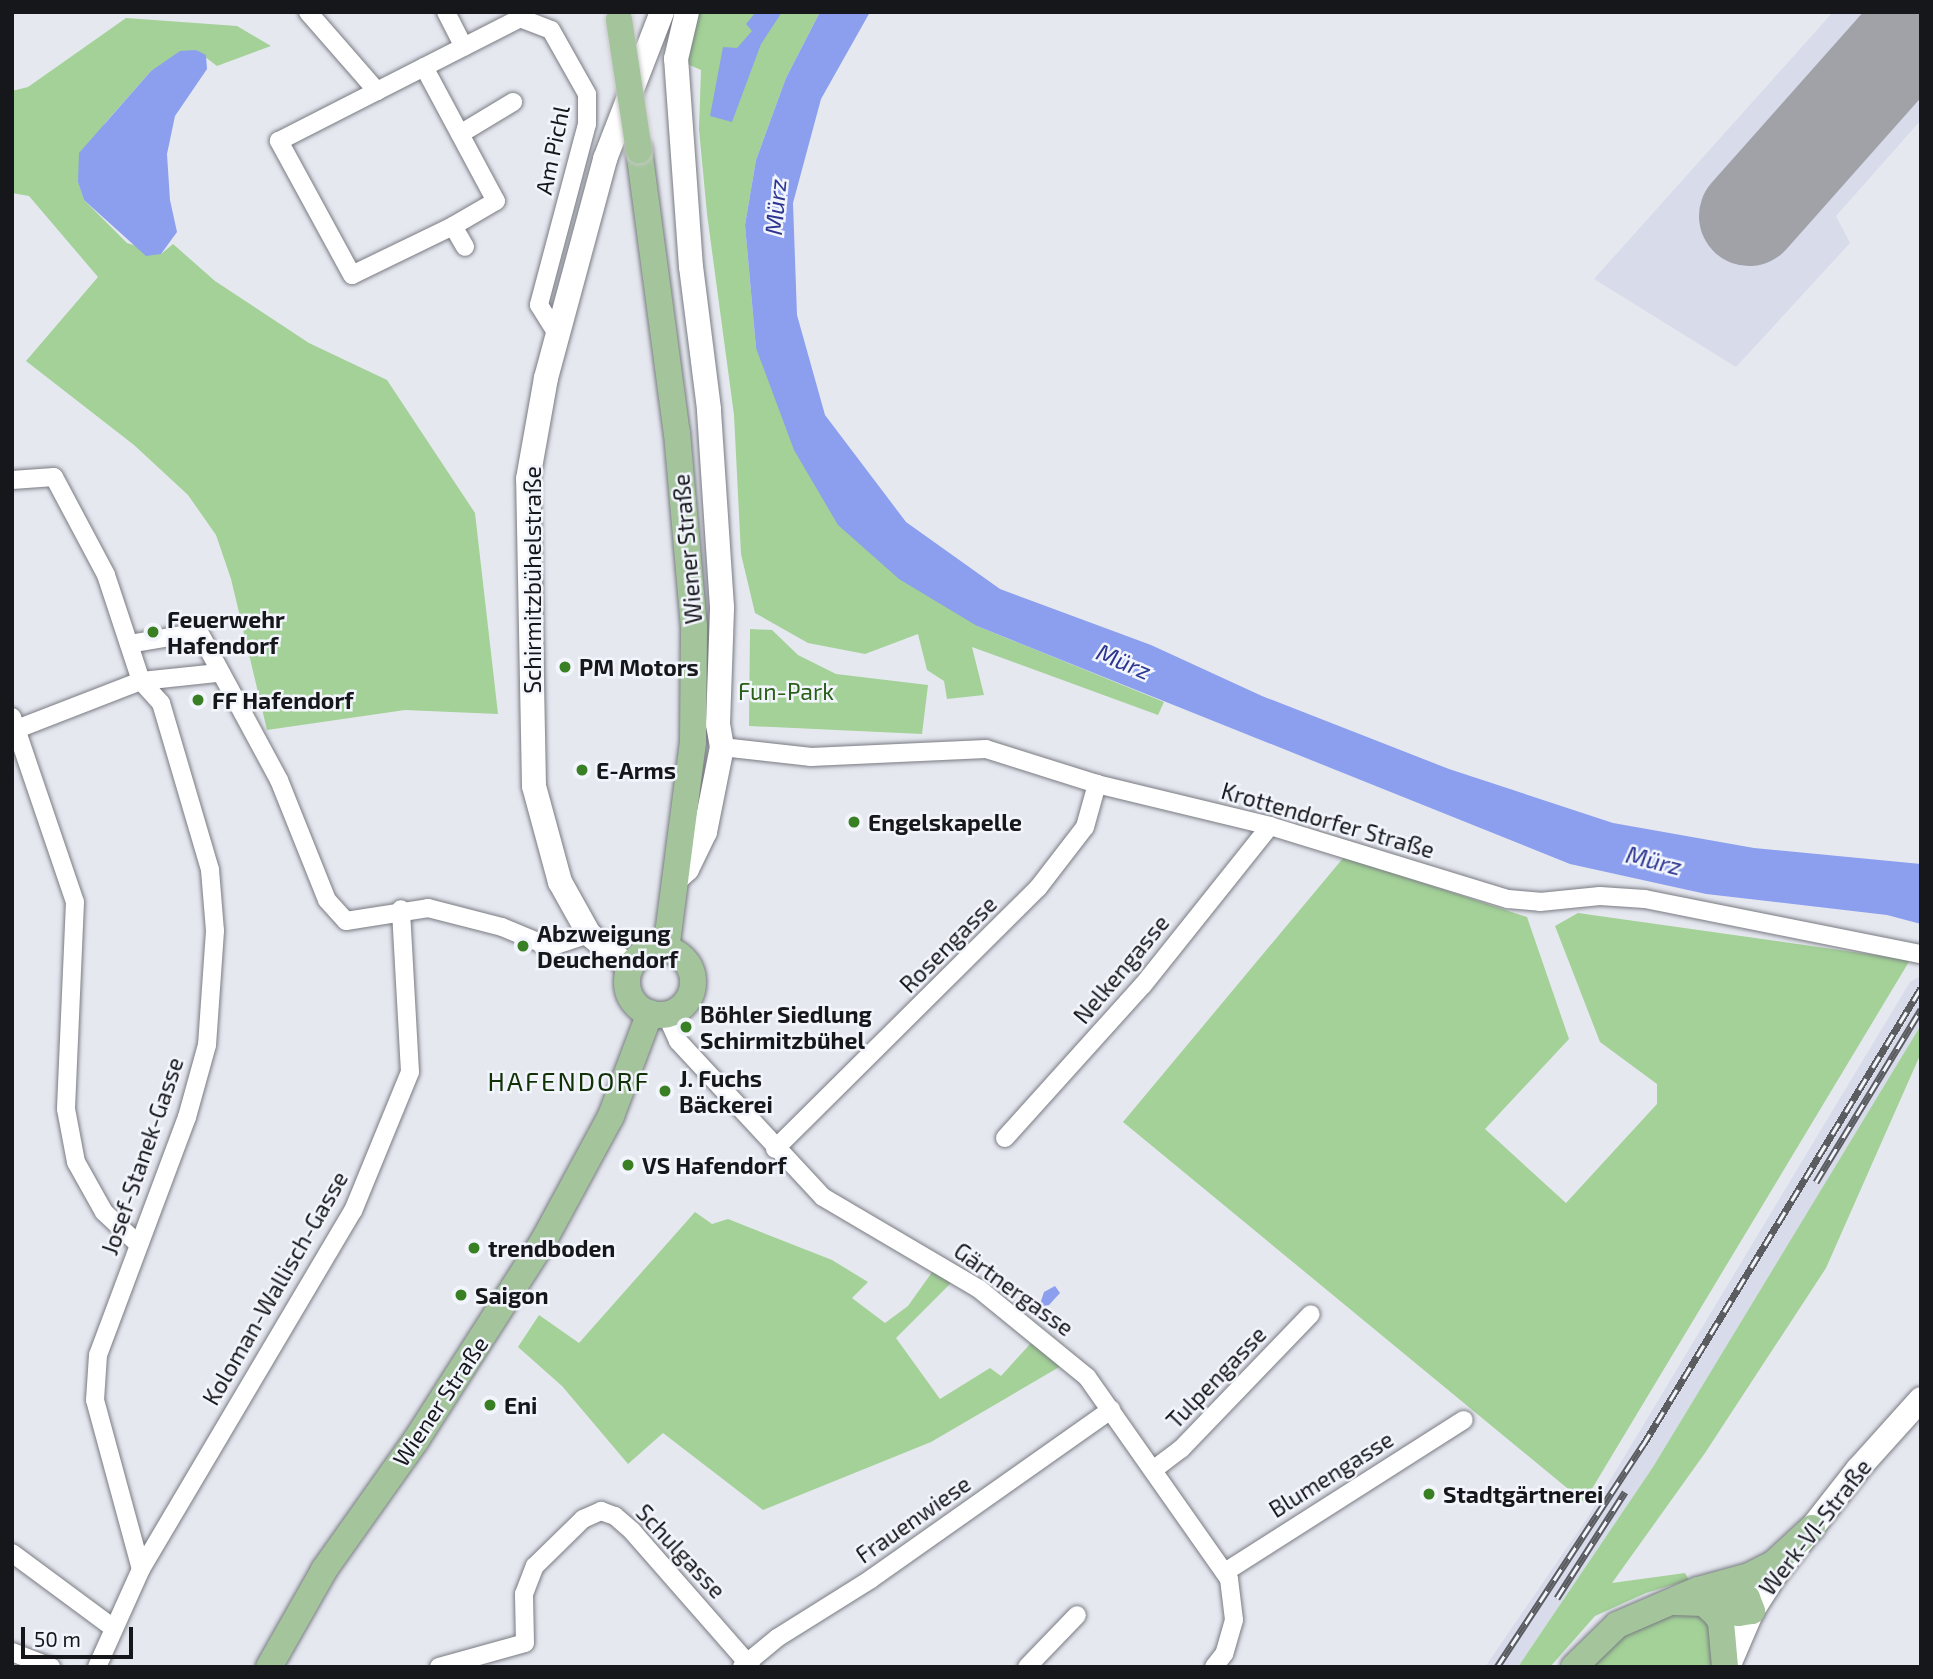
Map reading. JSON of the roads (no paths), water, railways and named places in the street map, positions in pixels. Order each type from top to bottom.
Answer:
[{"type":"main road","name":"Schirmitzbühelstraße","points":[[587,931],[560,882],[534,786],[528,479],[558,335],[605,159],[662,12]]},
{"type":"main road","points":[[678,877],[687,869],[705,832],[722,747],[718,724],[722,607],[709,409],[691,267],[676,59],[687,12]]},
{"type":"main road","name":"Wiener Straße","points":[[619,16],[677,433],[694,626],[693,742],[678,877],[666,949]]},
{"type":"main road","points":[[642,61],[676,59]]},
{"type":"main road","points":[[587,931],[630,968]]},
{"type":"main road","points":[[666,949],[685,960],[694,979],[687,1002],[658,1014],[629,993],[630,968],[644,953],[666,949]]},
{"type":"main road","name":"Wiener Straße","points":[[269,1667],[324,1570],[416,1440],[544,1240],[611,1116],[658,1014]]},
{"type":"main road","name":"Werk-VI-Straße","points":[[1726,1667],[1752,1611],[1812,1528],[1921,1399]]},
{"type":"main road","points":[[1574,1667],[1617,1625],[1669,1602],[1713,1594],[1773,1564],[1812,1528]]},
{"type":"main road","points":[[1713,1594],[1747,1598],[1752,1611]]},
{"type":"main road","points":[[1713,1594],[1721,1622],[1726,1667]]},
{"type":"street","points":[[308,12],[377,90]]},
{"type":"street","points":[[446,12],[464,47]]},
{"type":"street","name":"Am Pichl","points":[[424,67],[496,201],[453,226],[352,275],[279,141],[520,18],[551,30],[587,94],[587,124],[539,305],[558,335]]},
{"type":"street","name":"Am Pichl","points":[[460,134],[513,102]]},
{"type":"street","points":[[453,226],[464,247]]},
{"type":"street","points":[[12,480],[54,477],[106,575],[141,681]]},
{"type":"street","points":[[129,644],[199,632],[217,673],[271,763],[335,914],[359,923],[401,909],[428,908],[476,919],[550,947],[587,931]]},
{"type":"street","points":[[137,1243],[104,1212],[76,1162],[66,1109],[75,902],[15,723],[141,681],[217,673]]},
{"type":"street","name":"Josef-Stanek-Gasse","points":[[141,681],[161,703],[210,870],[215,931],[206,1045],[187,1117],[97,1354],[95,1400],[141,1569]]},
{"type":"street","name":"Krottendorfer Straße","points":[[722,747],[811,757],[986,749],[1097,783],[1270,827],[1508,899],[1645,899],[1921,954]]},
{"type":"street","name":"Rosengasse","points":[[775,1149],[1038,888],[1085,827],[1097,783]]},
{"type":"street","name":"Nelkengasse","points":[[1006,1139],[1143,985],[1270,827]]},
{"type":"street","name":"Koloman-Wallisch-Gasse","points":[[97,1667],[112,1627],[141,1569],[352,1211],[410,1072],[401,909]]},
{"type":"street","name":"Gärtnergasse","points":[[658,1014],[678,1041],[775,1149],[828,1201],[940,1265],[1015,1317],[1079,1369],[1225,1572],[1235,1612],[1224,1654],[1214,1667]]},
{"type":"street","name":"Tulpengasse","points":[[1153,1470],[1181,1449],[1311,1314]]},
{"type":"street","name":"Frauenwiese","points":[[747,1665],[788,1630],[871,1579],[1111,1410]]},
{"type":"street","name":"Blumengasse","points":[[1225,1572],[1464,1420]]},
{"type":"street","name":"Schulgasse","points":[[439,1667],[525,1643],[524,1594],[536,1566],[583,1518],[601,1511],[615,1516],[632,1531],[747,1665]]},
{"type":"street","points":[[12,1553],[112,1627]]},
{"type":"street","points":[[1027,1667],[1077,1615]]},
{"type":"street","points":[[12,1652],[51,1667]]},
{"type":"water","points":[[756,12],[782,12],[761,44],[732,122],[710,116],[723,47],[737,48],[752,31],[746,24]]},
{"type":"water","name":"Mürz","points":[[820,12],[870,12],[821,99],[793,203],[797,315],[825,415],[906,522],[1000,589],[1151,645],[1262,696],[1449,769],[1613,823],[1754,848],[1921,864],[1921,924],[1887,915],[1706,894],[1570,864],[977,626],[899,579],[838,525],[794,450],[756,348],[745,225],[756,160],[786,78]]},
{"type":"water","points":[[196,50],[206,55],[207,69],[175,116],[167,154],[170,200],[177,232],[161,254],[146,256],[84,200],[78,182],[79,153],[151,71],[180,51]]},
{"type":"water","points":[[1055,1286],[1060,1293],[1049,1305],[1039,1307],[1044,1292]]},
{"type":"railway","points":[[1497,1667],[1643,1445],[1921,988]]},
{"type":"railway","points":[[1816,1182],[1921,1009]]},
{"type":"railway","points":[[1557,1598],[1625,1492]]},
{"type":"place","name":"Feuerwehr Hafendorf","points":[[153,632]]},
{"type":"place","name":"PM Motors","points":[[565,667]]},
{"type":"place","name":"FF Hafendorf","points":[[198,700]]},
{"type":"place","name":"E-Arms","points":[[582,770]]},
{"type":"place","name":"Engelskapelle","points":[[854,822]]},
{"type":"place","name":"Abzweigung Deuchendorf","points":[[523,946]]},
{"type":"place","name":"Böhler Siedlung Schirmitzbühel","points":[[686,1027]]},
{"type":"place","name":"J. Fuchs Bäckerei","points":[[665,1091]]},
{"type":"place","name":"VS Hafendorf","points":[[628,1165]]},
{"type":"place","name":"trendboden","points":[[474,1248]]},
{"type":"place","name":"Saigon","points":[[461,1295]]},
{"type":"place","name":"Eni","points":[[490,1405]]},
{"type":"place","name":"Stadtgärtnerei","points":[[1429,1494]]},
{"type":"district","name":"HAFENDORF","points":[[569,1081]]},
{"type":"park label","name":"Fun-Park","points":[[786,691]]}]
